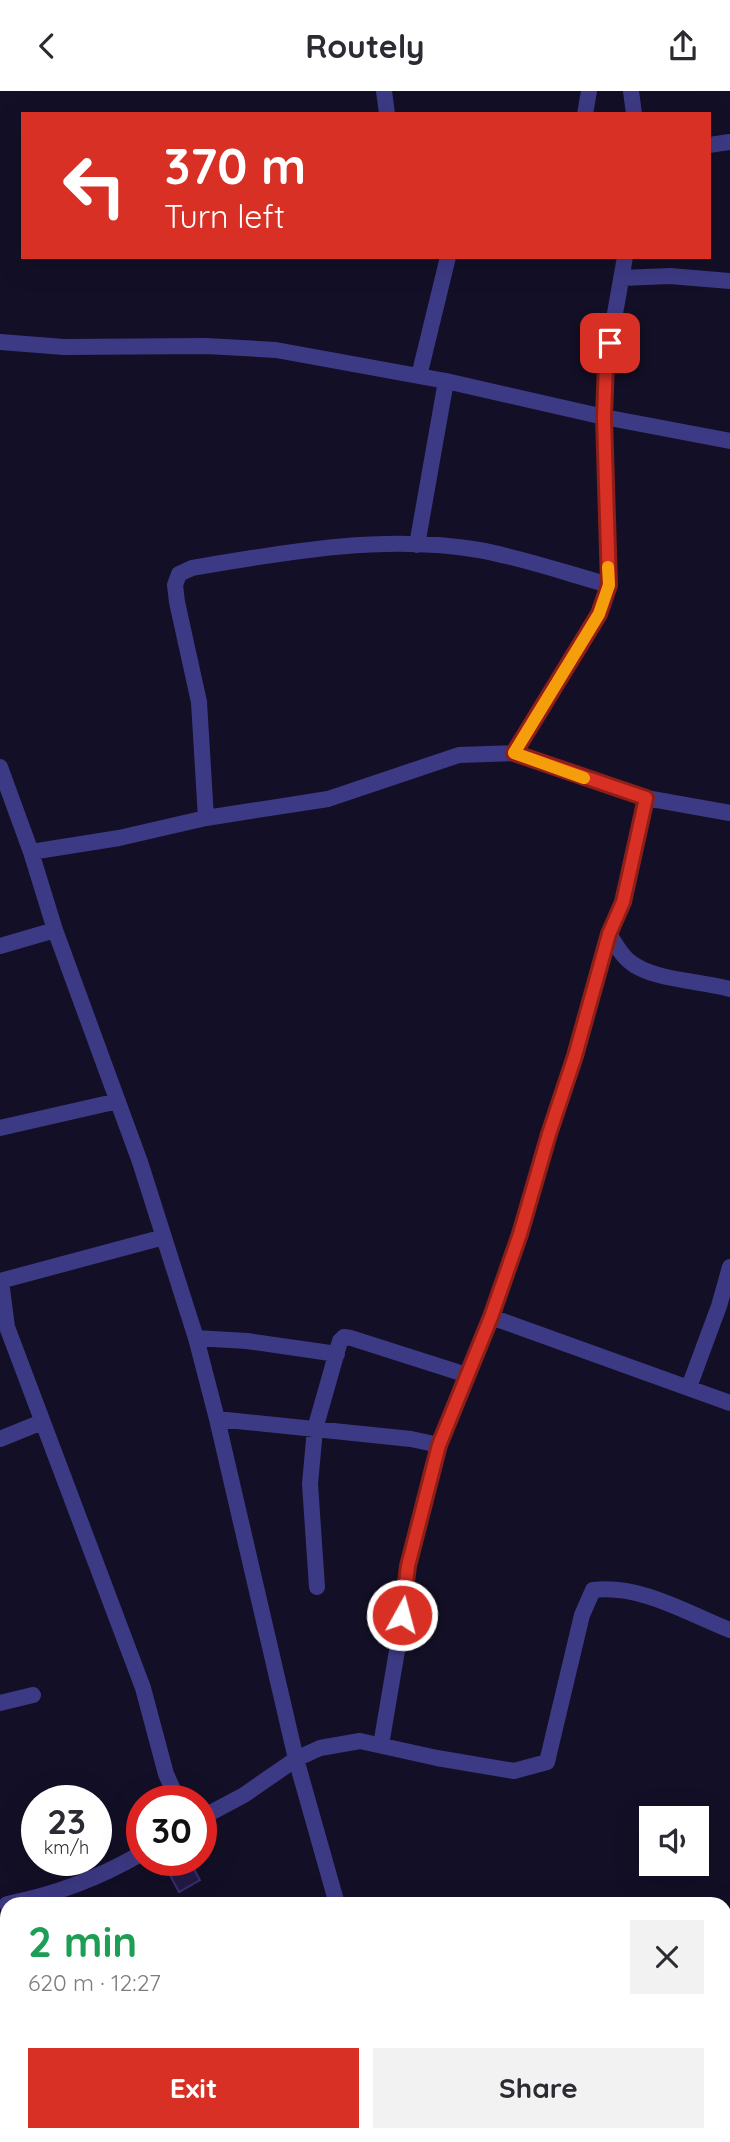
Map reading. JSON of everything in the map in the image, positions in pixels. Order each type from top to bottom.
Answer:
[{"type":"street","points":[[384,91],[387,112]]},
{"type":"street","points":[[585,112],[589,91]]},
{"type":"street","points":[[631,91],[634,112]]},
{"type":"street","points":[[711,145],[730,142]]},
{"type":"street","points":[[419,376],[448,259]]},
{"type":"street","points":[[514,753],[599,614],[609,585],[604,417],[606,364],[625,259]]},
{"type":"street","points":[[621,278],[670,276],[730,281]]},
{"type":"street","points":[[0,342],[64,347],[206,346],[276,350],[446,381],[604,417],[730,441]]},
{"type":"street","points":[[417,545],[446,381]]},
{"type":"street","points":[[206,818],[199,702],[177,602],[175,585],[179,574],[192,568],[331,546],[417,545],[493,553],[609,585]]},
{"type":"street","points":[[30,852],[119,838],[206,818],[328,799],[459,755],[514,753],[646,798],[730,813]]},
{"type":"street","points":[[0,767],[55,930],[118,1101],[196,1338],[296,1759],[334,1897]]},
{"type":"street","points":[[381,1745],[408,1566],[439,1445],[491,1317],[520,1234],[575,1056],[609,934],[623,902],[646,798]]},
{"type":"street","points":[[0,946],[55,930]]},
{"type":"street","points":[[609,934],[621,954],[631,963],[652,973],[730,989]]},
{"type":"street","points":[[0,1129],[118,1101]]},
{"type":"street","points":[[164,1237],[1,1281],[7,1327],[143,1688],[171,1785]]},
{"type":"street","points":[[689,1387],[730,1267]]},
{"type":"street","points":[[491,1317],[730,1403]]},
{"type":"street","points":[[196,1338],[247,1341],[337,1355]]},
{"type":"street","points":[[317,1587],[310,1484],[315,1429],[340,1341],[351,1338],[467,1375]]},
{"type":"street","points":[[217,1419],[411,1439],[439,1445]]},
{"type":"street","points":[[0,1439],[42,1422]]},
{"type":"street","points":[[217,1809],[244,1795],[296,1759],[320,1748],[360,1741],[514,1771],[547,1762],[582,1615],[593,1590],[607,1588],[652,1598],[730,1630]]},
{"type":"street","points":[[0,1703],[33,1695]]},
{"type":"street","points":[[40,1897],[102,1874],[126,1861]]},
{"type":"building","points":[[170,1876],[198,1876],[200,1880],[179,1892]]},
{"type":"slow traffic","points":[[584,778],[514,753],[599,614],[609,585],[608,567]]},
{"type":"route","points":[[402,1615],[408,1566],[439,1445],[491,1317],[520,1234],[575,1056],[609,934],[623,902],[646,798],[514,753],[599,614],[609,585],[604,417],[606,364],[610,343]]}]
